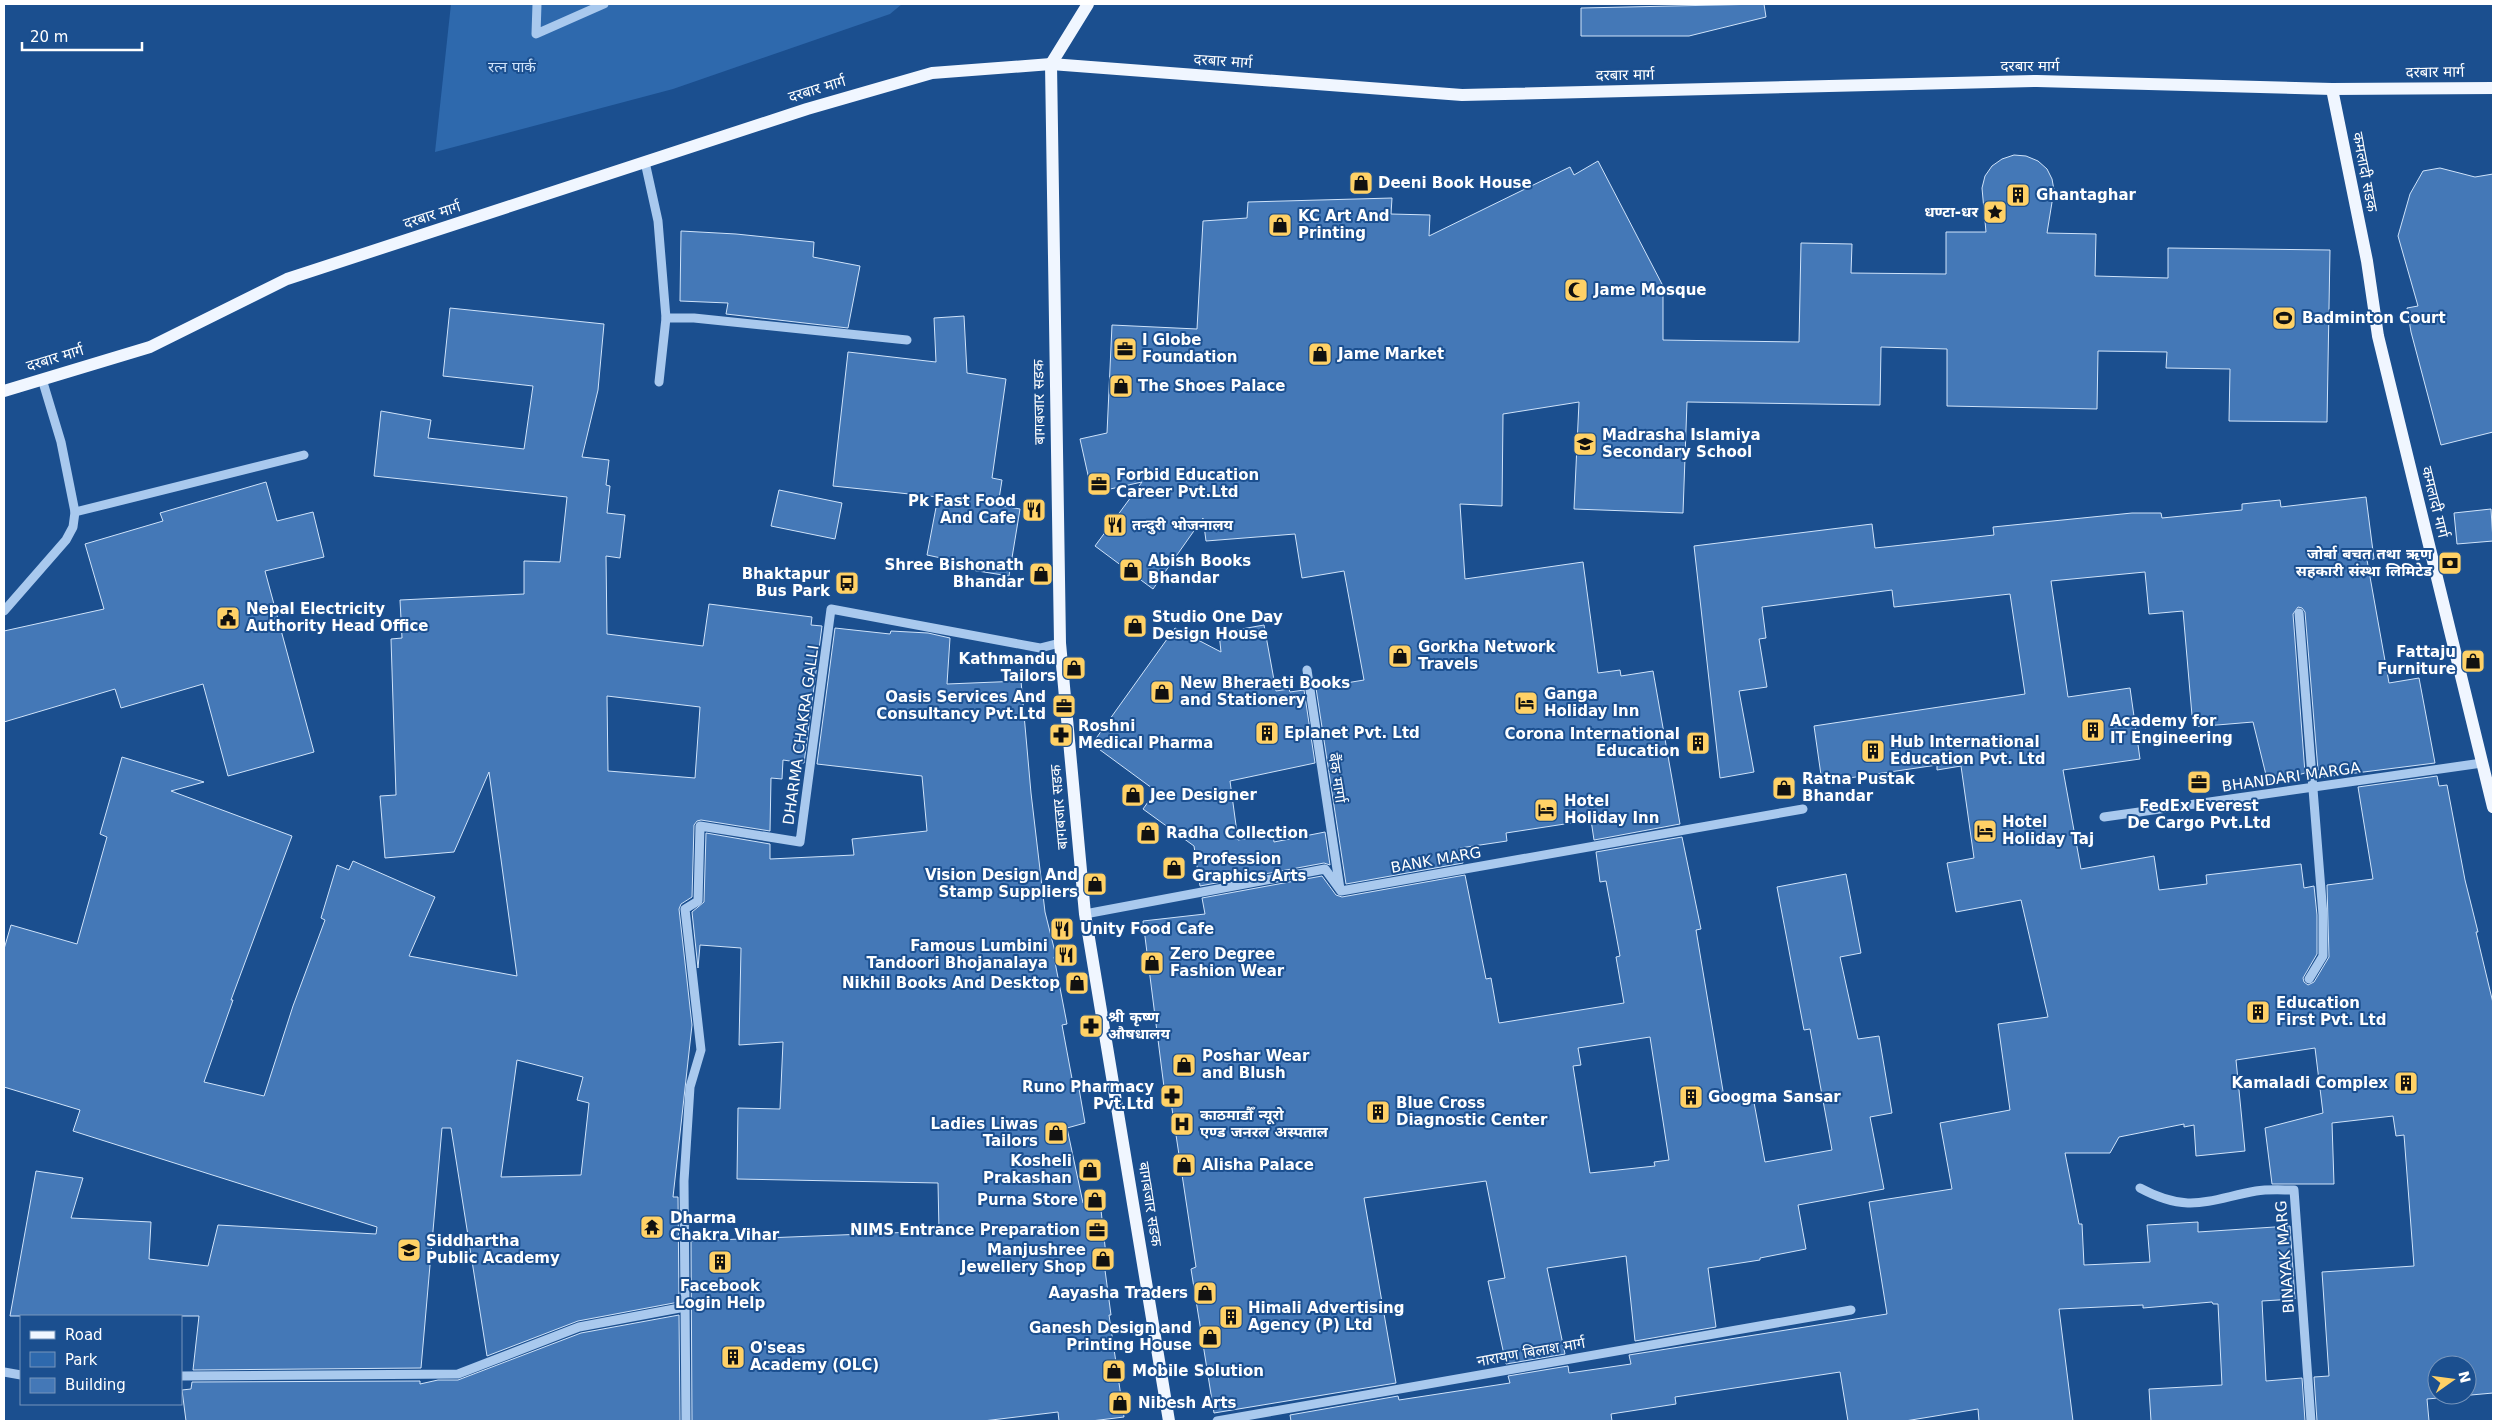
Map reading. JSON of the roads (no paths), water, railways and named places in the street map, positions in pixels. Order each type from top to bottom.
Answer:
[{"type":"main road","points":[[1051,64],[1088,4]]},
{"type":"main road","name":"दरबार मार्ग","points":[[4,391],[150,347],[287,279],[807,109],[932,73],[1051,64],[1462,95],[2037,81],[2332,89],[2493,88]]},
{"type":"main road","name":"बागबजार सडक","points":[[1051,64],[1060,643],[1085,914],[1170,1421]]},
{"type":"main road","name":"कमलादी सडक","points":[[2332,89],[2367,261]]},
{"type":"main road","name":"कमलादी मार्ग","points":[[2367,261],[2378,336],[2493,807]]},
{"type":"street","points":[[536,4],[536,34],[604,4]]},
{"type":"street","points":[[645,162],[658,221],[666,318],[658,382]]},
{"type":"street","points":[[666,318],[694,318],[907,340]]},
{"type":"street","points":[[4,611],[66,540],[73,528],[75,512],[61,442],[42,379]]},
{"type":"street","points":[[75,512],[304,455]]},
{"type":"street","name":"DHARMA CHAKRA GALLI","points":[[686,1421],[684,1181],[690,1087],[700,1050],[685,909],[698,901],[700,826],[800,842],[831,609],[1040,648],[1060,643]]},
{"type":"street","points":[[2299,613],[2314,787],[2323,956],[2309,979]]},
{"type":"street","name":"बैंक मार्गा","points":[[1307,670],[1341,891]]},
{"type":"street","name":"BHANDARI MARGA","points":[[2104,817],[2482,763]]},
{"type":"street","name":"BANK MARG","points":[[1341,891],[1804,809]]},
{"type":"street","points":[[1085,914],[1325,869],[1341,891]]},
{"type":"street","name":"BINAYAK MARG","points":[[2140,1188],[2161,1200],[2192,1203],[2209,1203],[2257,1191],[2294,1190],[2310,1421]]},
{"type":"street","points":[[182,1376],[458,1374],[579,1327],[685,1307]]},
{"type":"street","name":"नारायण बिलाश मार्ग","points":[[1217,1421],[1851,1310]]},
{"type":"street","points":[[4,1372],[20,1375]]},
{"type":"place","name":"Deeni Book House","points":[[1361,183]]},
{"type":"place","name":"Ghantaghar","points":[[2018,195]]},
{"type":"place","name":"धण्टा-धर","points":[[1995,212]]},
{"type":"place","name":"KC Art And Printing","points":[[1280,225]]},
{"type":"place","name":"Jame Mosque","points":[[1576,290]]},
{"type":"place","name":"Badminton Court","points":[[2284,318]]},
{"type":"place","name":"I Globe Foundation","points":[[1125,349]]},
{"type":"place","name":"Jame Market","points":[[1320,354]]},
{"type":"place","name":"The Shoes Palace","points":[[1121,386]]},
{"type":"place","name":"Madrasha Islamiya Secondary School","points":[[1585,444]]},
{"type":"place","name":"Forbid Education Career Pvt.Ltd","points":[[1099,484]]},
{"type":"place","name":"Pk Fast Food And Cafe","points":[[1034,510]]},
{"type":"place","name":"तन्दुरी भोजनालय","points":[[1115,525]]},
{"type":"place","name":"जोर्बा बचत तथा ऋण सहकारी संस्था लिमिटेड","points":[[2450,563]]},
{"type":"place","name":"Abish Books Bhandar","points":[[1131,570]]},
{"type":"place","name":"Shree Bishonath Bhandar","points":[[1041,574]]},
{"type":"place","name":"Bhaktapur Bus Park","points":[[847,583]]},
{"type":"place","name":"Nepal Electricity Authority Head Office","points":[[228,618]]},
{"type":"place","name":"Studio One Day Design House","points":[[1135,626]]},
{"type":"place","name":"Gorkha Network Travels","points":[[1400,656]]},
{"type":"place","name":"Fattaju Furniture","points":[[2473,661]]},
{"type":"place","name":"Kathmandu Tailors","points":[[1074,668]]},
{"type":"place","name":"New Bheraeti Books and Stationery","points":[[1162,692]]},
{"type":"place","name":"Ganga Holiday Inn","points":[[1526,703]]},
{"type":"place","name":"Oasis Services And Consultancy Pvt.Ltd","points":[[1064,706]]},
{"type":"place","name":"Academy for IT Engineering","points":[[2093,730]]},
{"type":"place","name":"Eplanet Pvt. Ltd","points":[[1267,733]]},
{"type":"place","name":"Roshni Medical Pharma","points":[[1061,735]]},
{"type":"place","name":"Corona International Education","points":[[1698,743]]},
{"type":"place","name":"Hub International Education Pvt. Ltd","points":[[1873,751]]},
{"type":"place","name":"FedEx Everest De Cargo Pvt.Ltd","points":[[2199,782]]},
{"type":"place","name":"Ratna Pustak Bhandar","points":[[1784,788]]},
{"type":"place","name":"Jee Designer","points":[[1133,795]]},
{"type":"place","name":"Hotel Holiday Inn","points":[[1546,810]]},
{"type":"place","name":"Hotel Holiday Taj","points":[[1985,831]]},
{"type":"place","name":"Radha Collection","points":[[1148,833]]},
{"type":"place","name":"Profession Graphics Arts","points":[[1174,868]]},
{"type":"place","name":"Vision Design And Stamp Suppliers","points":[[1095,884]]},
{"type":"place","name":"Unity Food Cafe","points":[[1062,929]]},
{"type":"place","name":"Famous Lumbini Tandoori Bhojanalaya","points":[[1066,955]]},
{"type":"place","name":"Zero Degree Fashion Wear","points":[[1152,963]]},
{"type":"place","name":"Nikhil Books And Desktop","points":[[1077,983]]},
{"type":"place","name":"Education First Pvt. Ltd","points":[[2258,1012]]},
{"type":"place","name":"श्री कृष्ण औषधालय","points":[[1091,1026]]},
{"type":"place","name":"Poshar Wear and Blush","points":[[1184,1065]]},
{"type":"place","name":"Kamaladi Complex","points":[[2406,1083]]},
{"type":"place","name":"Runo Pharmacy Pvt.Ltd","points":[[1172,1096]]},
{"type":"place","name":"Googma Sansar","points":[[1691,1097]]},
{"type":"place","name":"Blue Cross Diagnostic Center","points":[[1378,1112]]},
{"type":"place","name":"काठमाडौँ न्यूरो एण्ड जनरल अस्पताल","points":[[1182,1124]]},
{"type":"place","name":"Ladies Liwas Tailors","points":[[1056,1133]]},
{"type":"place","name":"Alisha Palace","points":[[1184,1165]]},
{"type":"place","name":"Kosheli Prakashan","points":[[1090,1170]]},
{"type":"place","name":"Purna Store","points":[[1095,1200]]},
{"type":"place","name":"Dharma Chakra Vihar","points":[[652,1227]]},
{"type":"place","name":"NIMS Entrance Preparation","points":[[1097,1230]]},
{"type":"place","name":"Siddhartha Public Academy","points":[[409,1250]]},
{"type":"place","name":"Manjushree Jewellery Shop","points":[[1103,1259]]},
{"type":"place","name":"Facebook Login Help","points":[[720,1262]]},
{"type":"place","name":"Aayasha Traders","points":[[1205,1293]]},
{"type":"place","name":"Himali Advertising Agency (P) Ltd","points":[[1231,1317]]},
{"type":"place","name":"Ganesh Design and Printing House","points":[[1210,1337]]},
{"type":"place","name":"O'seas Academy (OLC)","points":[[733,1357]]},
{"type":"place","name":"Mobile Solution","points":[[1114,1371]]},
{"type":"place","name":"Nibesh Arts","points":[[1120,1403]]},
{"type":"park label","name":"रत्न पार्क","points":[[512,67]]}]
